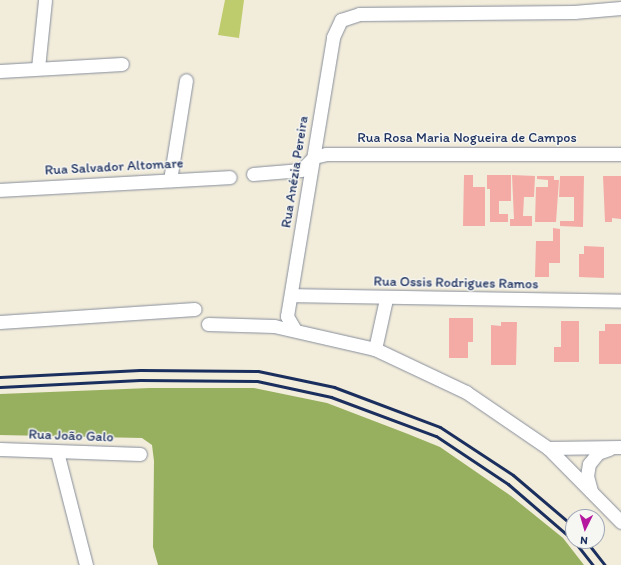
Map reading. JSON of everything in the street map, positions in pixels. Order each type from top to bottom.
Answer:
[{"type":"street","points":[[38,68],[45,0]]},
{"type":"street","name":"Rua Anézia Pereira","points":[[295,330],[287,316],[333,37],[341,20],[359,14],[574,12],[621,8]]},
{"type":"street","points":[[0,70],[122,64]]},
{"type":"street","points":[[170,180],[186,80]]},
{"type":"street","name":"Rua Rosa Maria Nogueira de Campos","points":[[314,157],[326,154],[621,154]]},
{"type":"street","points":[[253,174],[302,170],[314,157]]},
{"type":"street","name":"Rua Salvador Altomare","points":[[0,190],[230,177]]},
{"type":"street","name":"Rua Ossis Rodrigues Ramos","points":[[291,295],[386,298],[621,301]]},
{"type":"street","points":[[375,349],[386,298]]},
{"type":"street","points":[[0,322],[195,309]]},
{"type":"street","points":[[208,324],[274,326],[375,349],[466,392],[548,448],[621,522]]},
{"type":"street","points":[[548,448],[617,447]]},
{"type":"street","points":[[591,491],[587,476],[589,464],[598,453],[617,447]]},
{"type":"street","name":"Rua João Galo","points":[[0,449],[140,454]]},
{"type":"street","points":[[57,452],[86,565]]},
{"type":"green space","points":[[225,0],[244,0],[239,38],[218,35]]},
{"type":"green space","points":[[150,388],[254,388],[327,403],[440,447],[511,496],[563,538],[565,541],[565,549],[572,549],[584,565],[158,565],[153,547],[154,461],[152,445],[142,438],[0,435],[0,394]]},
{"type":"building","points":[[464,175],[473,175],[473,187],[485,187],[485,226],[463,226]]},
{"type":"building","points":[[487,175],[511,175],[511,201],[499,201],[499,214],[508,214],[508,222],[490,222],[490,189],[487,189]]},
{"type":"building","points":[[512,175],[535,176],[534,197],[524,197],[523,216],[532,216],[532,226],[510,226],[510,219],[514,219]]},
{"type":"building","points":[[537,176],[554,176],[554,180],[559,180],[556,222],[535,222],[536,187],[548,187],[548,180],[537,179]]},
{"type":"building","points":[[560,176],[584,176],[583,227],[560,226],[560,221],[574,221],[574,197],[559,197]]},
{"type":"building","points":[[603,176],[621,176],[621,219],[612,218],[612,222],[605,222]]},
{"type":"building","points":[[553,228],[560,229],[560,263],[549,263],[549,277],[535,277],[536,241],[553,241]]},
{"type":"building","points":[[584,246],[604,247],[604,278],[579,277],[579,254],[584,254]]},
{"type":"building","points":[[449,318],[473,318],[473,342],[468,342],[468,358],[449,358]]},
{"type":"building","points":[[561,321],[579,321],[579,362],[554,362],[554,347],[561,347]]},
{"type":"building","points":[[501,322],[517,322],[516,365],[491,365],[491,325],[501,326]]},
{"type":"building","points":[[605,324],[621,324],[621,364],[599,364],[599,331],[605,331]]},
{"type":"railway","points":[[0,377],[140,370],[258,371],[334,387],[440,427],[513,475],[565,519]]},
{"type":"railway","points":[[0,387],[140,380],[257,381],[331,397],[436,436],[508,484],[565,533]]},
{"type":"railway","points":[[580,549],[593,565]]},
{"type":"railway","points":[[592,549],[605,565]]}]
